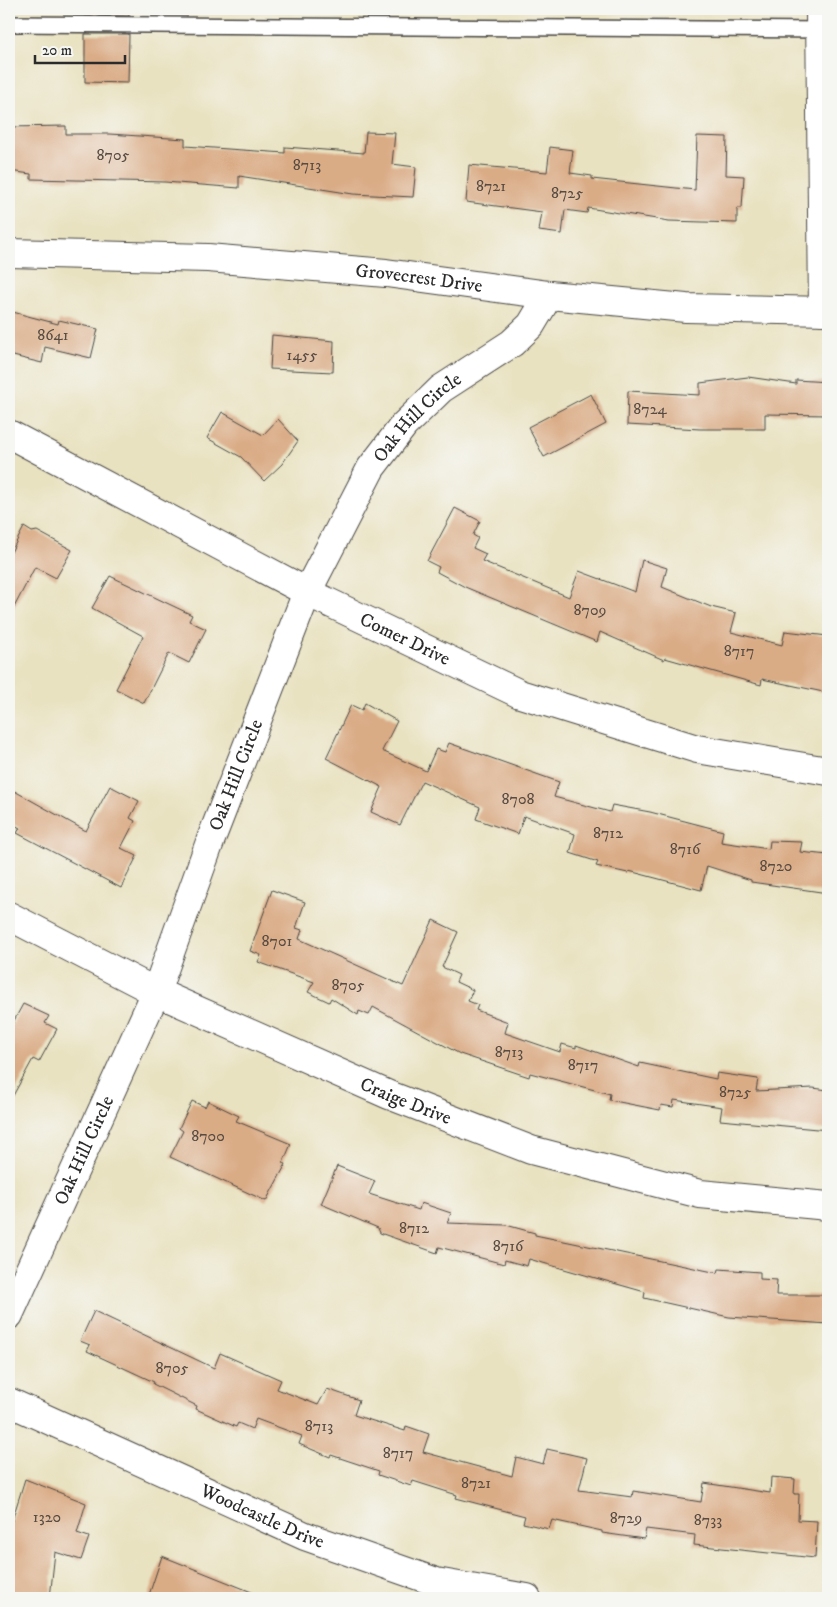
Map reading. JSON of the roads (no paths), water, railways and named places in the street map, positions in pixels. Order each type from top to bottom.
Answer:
[{"type":"street","points":[[823,23],[826,311]]},
{"type":"street","name":"Grovecrest Drive","points":[[9,253],[208,258],[386,272],[548,295],[686,308],[826,311]]},
{"type":"street","name":"Oak Hill Circle","points":[[9,1315],[156,992],[211,840],[307,592],[371,468],[404,425],[441,389],[512,344],[531,326],[548,295]]},
{"type":"street","name":"Comer Drive","points":[[9,434],[307,592],[520,694],[697,748],[828,771]]},
{"type":"street","name":"Craige Drive","points":[[9,916],[156,992],[389,1095],[531,1150],[700,1194],[828,1206]]},
{"type":"street","name":"Woodcastle Drive","points":[[9,1402],[305,1536],[436,1582],[526,1598]]},
{"type":"lane","points":[[9,24],[823,23]]}]
